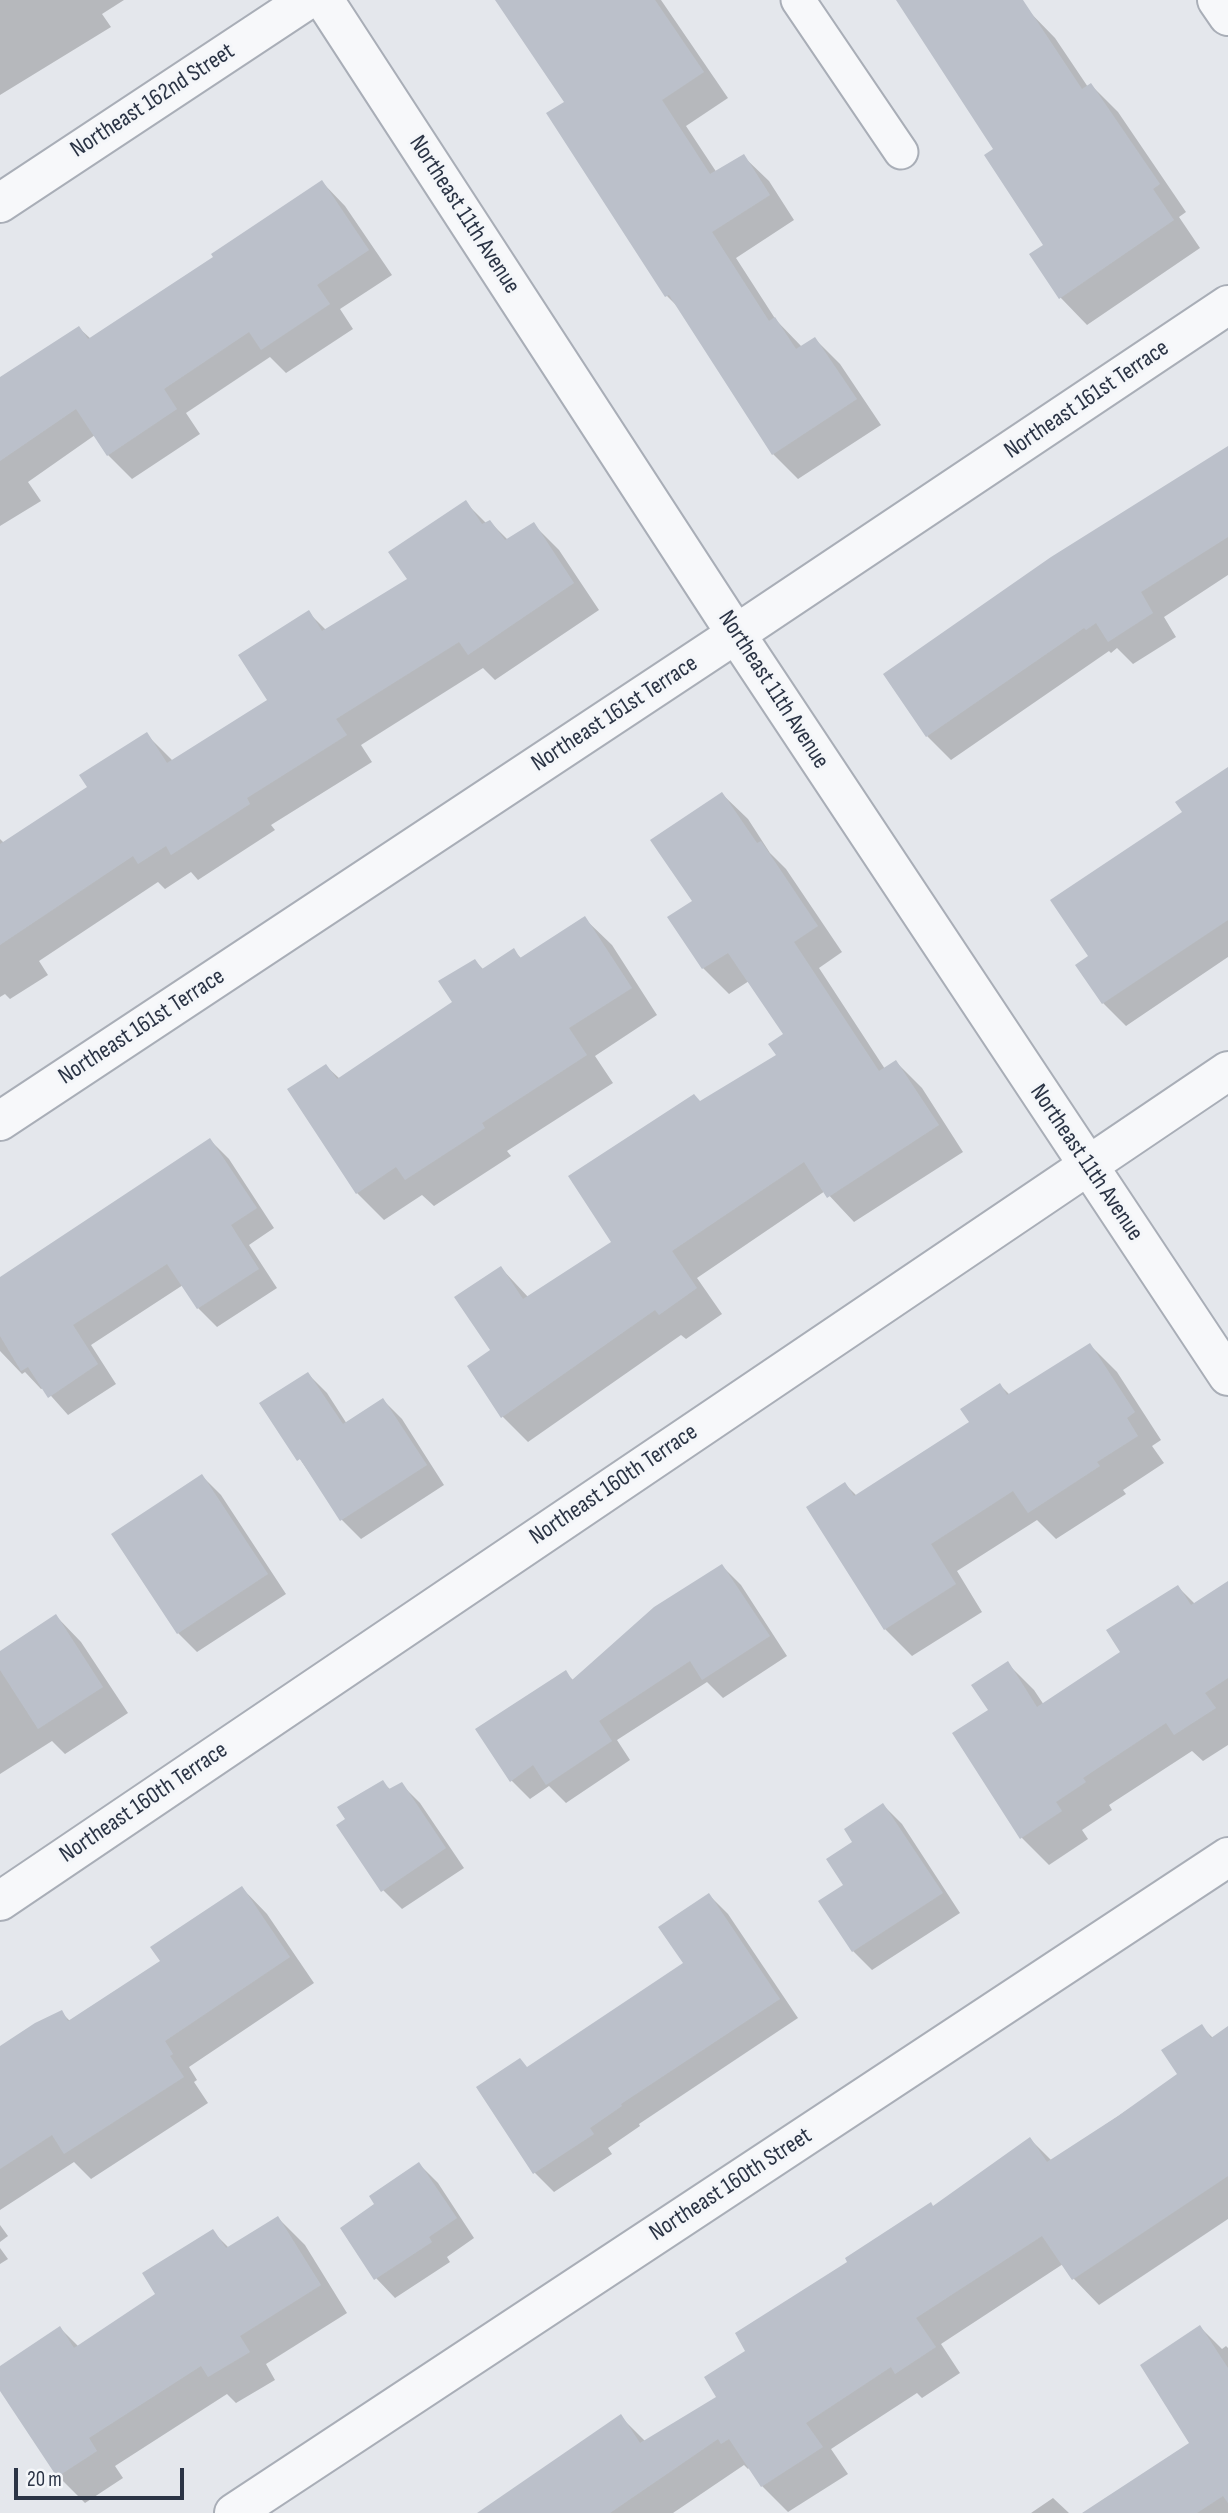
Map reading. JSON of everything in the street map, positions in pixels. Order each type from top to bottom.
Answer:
[{"type":"street","name":"Northeast 162nd Street","points":[[0,203],[307,0]]},
{"type":"street","name":"Northeast 11th Avenue","points":[[324,0],[736,634],[1228,1376]]},
{"type":"street","points":[[1217,0],[1228,16]]},
{"type":"street","name":"Northeast 161st Terrace","points":[[0,1121],[1228,305]]},
{"type":"street","name":"Northeast 160th Terrace","points":[[0,1901],[1228,1071]]},
{"type":"street","name":"Northeast 160th Street","points":[[234,2513],[1228,1857]]},
{"type":"lane","points":[[798,0],[901,152]]},
{"type":"building","points":[[495,0],[655,0],[704,72],[662,100],[710,174],[744,154],[770,195],[712,232],[769,321],[775,317],[796,349],[815,337],[857,399],[772,455],[669,295],[665,297],[546,113],[564,102]]},
{"type":"building","points":[[896,0],[1023,0],[1082,89],[1091,83],[1160,184],[1153,189],[1174,220],[1059,299],[1029,254],[1043,245],[984,155],[993,149]]},
{"type":"building","points":[[322,180],[369,250],[317,285],[330,304],[261,350],[249,332],[164,389],[177,409],[107,456],[76,409],[0,461],[0,377],[79,326],[88,339],[213,257],[211,254]]},
{"type":"building","points":[[1228,446],[1228,537],[1141,592],[1153,613],[1108,642],[1096,623],[1086,630],[1084,628],[926,737],[883,674],[1051,557]]},
{"type":"building","points":[[466,500],[482,524],[490,520],[505,540],[534,522],[574,583],[468,655],[459,642],[336,719],[347,735],[247,798],[250,804],[171,855],[166,846],[138,864],[133,856],[0,945],[0,844],[87,787],[79,775],[147,732],[167,763],[267,700],[238,655],[309,610],[322,631],[407,579],[388,552]]},
{"type":"building","points":[[1228,767],[1228,920],[1102,1004],[1075,965],[1088,956],[1050,900],[1182,812],[1175,802]]},
{"type":"building","points":[[722,792],[757,843],[761,841],[818,926],[794,942],[879,1071],[896,1060],[939,1125],[827,1198],[804,1162],[672,1251],[697,1288],[659,1315],[655,1310],[501,1418],[467,1366],[490,1350],[454,1297],[501,1266],[523,1299],[611,1242],[568,1176],[694,1094],[700,1101],[776,1055],[768,1044],[783,1034],[728,953],[702,969],[667,917],[692,901],[650,840]]},
{"type":"building","points":[[585,916],[632,988],[569,1028],[587,1055],[482,1123],[485,1128],[405,1180],[396,1167],[356,1194],[287,1089],[326,1064],[337,1079],[452,1002],[438,981],[475,959],[482,969],[514,948],[520,958]]},
{"type":"building","points":[[210,1138],[257,1208],[231,1225],[259,1269],[197,1309],[167,1264],[73,1325],[98,1364],[48,1398],[28,1367],[21,1371],[0,1336],[0,1277]]},
{"type":"building","points":[[1090,1343],[1135,1412],[1127,1418],[1138,1436],[1097,1462],[1100,1466],[1028,1513],[1013,1491],[931,1544],[956,1584],[884,1630],[806,1507],[845,1482],[854,1496],[969,1422],[960,1409],[1000,1383],[1007,1395]]},
{"type":"building","points":[[308,1372],[343,1424],[383,1398],[427,1465],[340,1521],[300,1459],[297,1461],[259,1403]]},
{"type":"building","points":[[202,1474],[268,1574],[177,1634],[111,1534]]},
{"type":"building","points":[[722,1564],[770,1636],[702,1680],[690,1661],[599,1721],[612,1741],[546,1785],[533,1765],[510,1782],[475,1729],[566,1670],[572,1680],[654,1607]]},
{"type":"building","points":[[1228,1581],[1228,1678],[1205,1693],[1216,1708],[1174,1735],[1166,1723],[1083,1778],[1086,1782],[1056,1802],[1062,1811],[1020,1839],[952,1733],[988,1710],[971,1685],[1008,1661],[1037,1707],[1120,1652],[1106,1630],[1178,1585],[1191,1605]]},
{"type":"building","points":[[56,1614],[103,1687],[38,1729],[0,1670],[0,1651]]},
{"type":"building","points":[[383,1780],[389,1789],[402,1782],[446,1848],[381,1892],[336,1825],[345,1819],[337,1807]]},
{"type":"building","points":[[883,1803],[943,1893],[852,1952],[818,1901],[843,1885],[826,1859],[852,1842],[844,1829]]},
{"type":"building","points":[[242,1886],[290,1957],[165,2041],[173,2054],[170,2056],[184,2077],[64,2154],[52,2135],[0,2169],[0,2046],[35,2023],[62,2010],[68,2021],[160,1961],[150,1947]]},
{"type":"building","points":[[709,1893],[780,1999],[621,2104],[622,2106],[590,2128],[594,2134],[533,2174],[476,2087],[520,2058],[527,2067],[683,1963],[658,1927]]},
{"type":"building","points":[[1202,2024],[1211,2038],[1228,2026],[1228,2176],[1072,2280],[1042,2236],[916,2318],[936,2347],[895,2374],[891,2367],[806,2423],[823,2447],[761,2487],[729,2439],[721,2444],[718,2439],[610,2513],[477,2513],[621,2414],[640,2443],[716,2397],[704,2377],[745,2351],[735,2333],[847,2262],[845,2258],[931,2202],[933,2206],[1030,2137],[1047,2162],[1118,2116],[1177,2074],[1161,2050]]},
{"type":"building","points":[[419,2162],[457,2218],[429,2237],[432,2242],[374,2280],[340,2228],[374,2204],[369,2196]]},
{"type":"building","points":[[278,2216],[321,2285],[240,2336],[250,2352],[208,2377],[201,2366],[89,2438],[97,2451],[57,2477],[0,2391],[0,2366],[60,2326],[74,2348],[155,2294],[142,2273],[213,2229],[226,2248]]},
{"type":"building","points":[[1200,2325],[1228,2368],[1228,2503],[1223,2496],[1197,2513],[1082,2513],[1189,2443],[1140,2365]]}]
